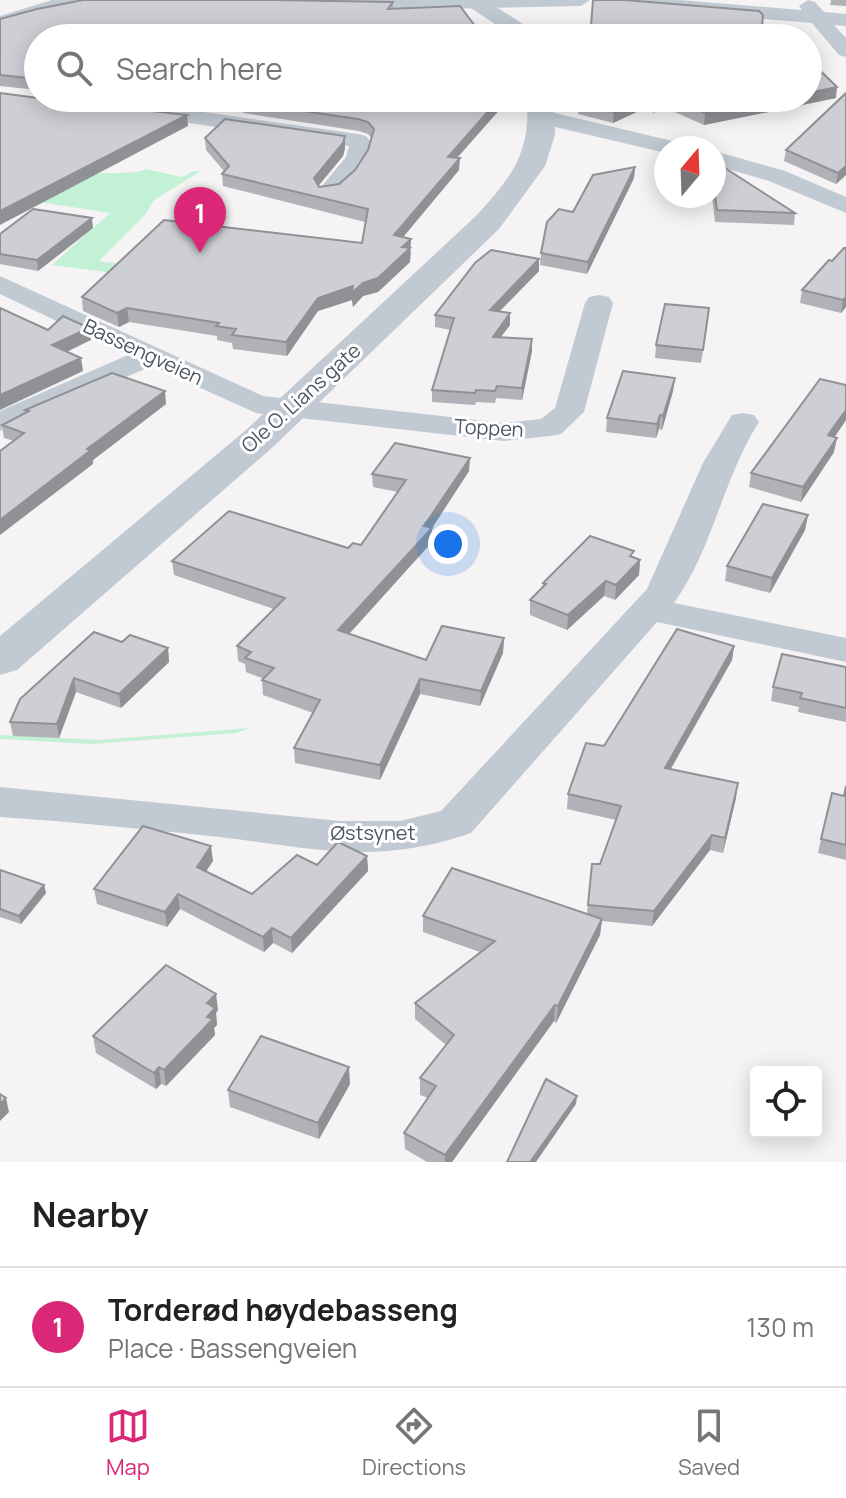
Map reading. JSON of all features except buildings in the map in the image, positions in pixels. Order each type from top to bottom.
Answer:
[{"type":"street","points":[[0,22],[72,0]]},
{"type":"street","points":[[326,5],[581,0]]},
{"type":"street","points":[[615,0],[810,8],[846,20]]},
{"type":"street","points":[[470,1],[507,24]]},
{"type":"street","points":[[507,1],[518,13],[521,24]]},
{"type":"street","points":[[810,8],[846,51]]},
{"type":"street","points":[[151,112],[358,141],[361,143],[357,158],[329,192]]},
{"type":"street","name":"Ole O. Lians gate","points":[[0,660],[290,409],[422,286],[513,193],[541,144],[541,112]]},
{"type":"street","points":[[557,112],[654,142]]},
{"type":"street","points":[[726,161],[777,176],[846,206]]},
{"type":"street","name":"Bassengveien","points":[[0,284],[256,404],[290,409]]},
{"type":"street","name":"Toppen","points":[[290,409],[487,431],[531,431],[550,427],[558,424],[569,412],[599,303]]},
{"type":"street","points":[[0,422],[150,356]]},
{"type":"street","name":"Østsynet","points":[[0,802],[336,835],[401,837],[434,832],[456,822],[650,609],[675,573],[729,443],[743,422]]},
{"type":"street","points":[[650,609],[846,650]]},
{"type":"green space","points":[[155,123],[71,159],[78,162],[68,167],[54,168],[54,173],[116,173],[146,169],[182,177],[201,171],[154,200],[144,216],[99,261],[247,279],[265,256],[291,259],[297,250],[273,247],[284,233],[299,239],[311,261],[362,297],[316,273],[269,286],[238,289],[52,265],[110,213],[33,201],[30,160]]},
{"type":"green space","points":[[250,728],[236,733],[91,744],[0,739],[0,735],[99,740]]},
{"type":"place","name":"Torderød høydebasseng","points":[[200,253]]}]
